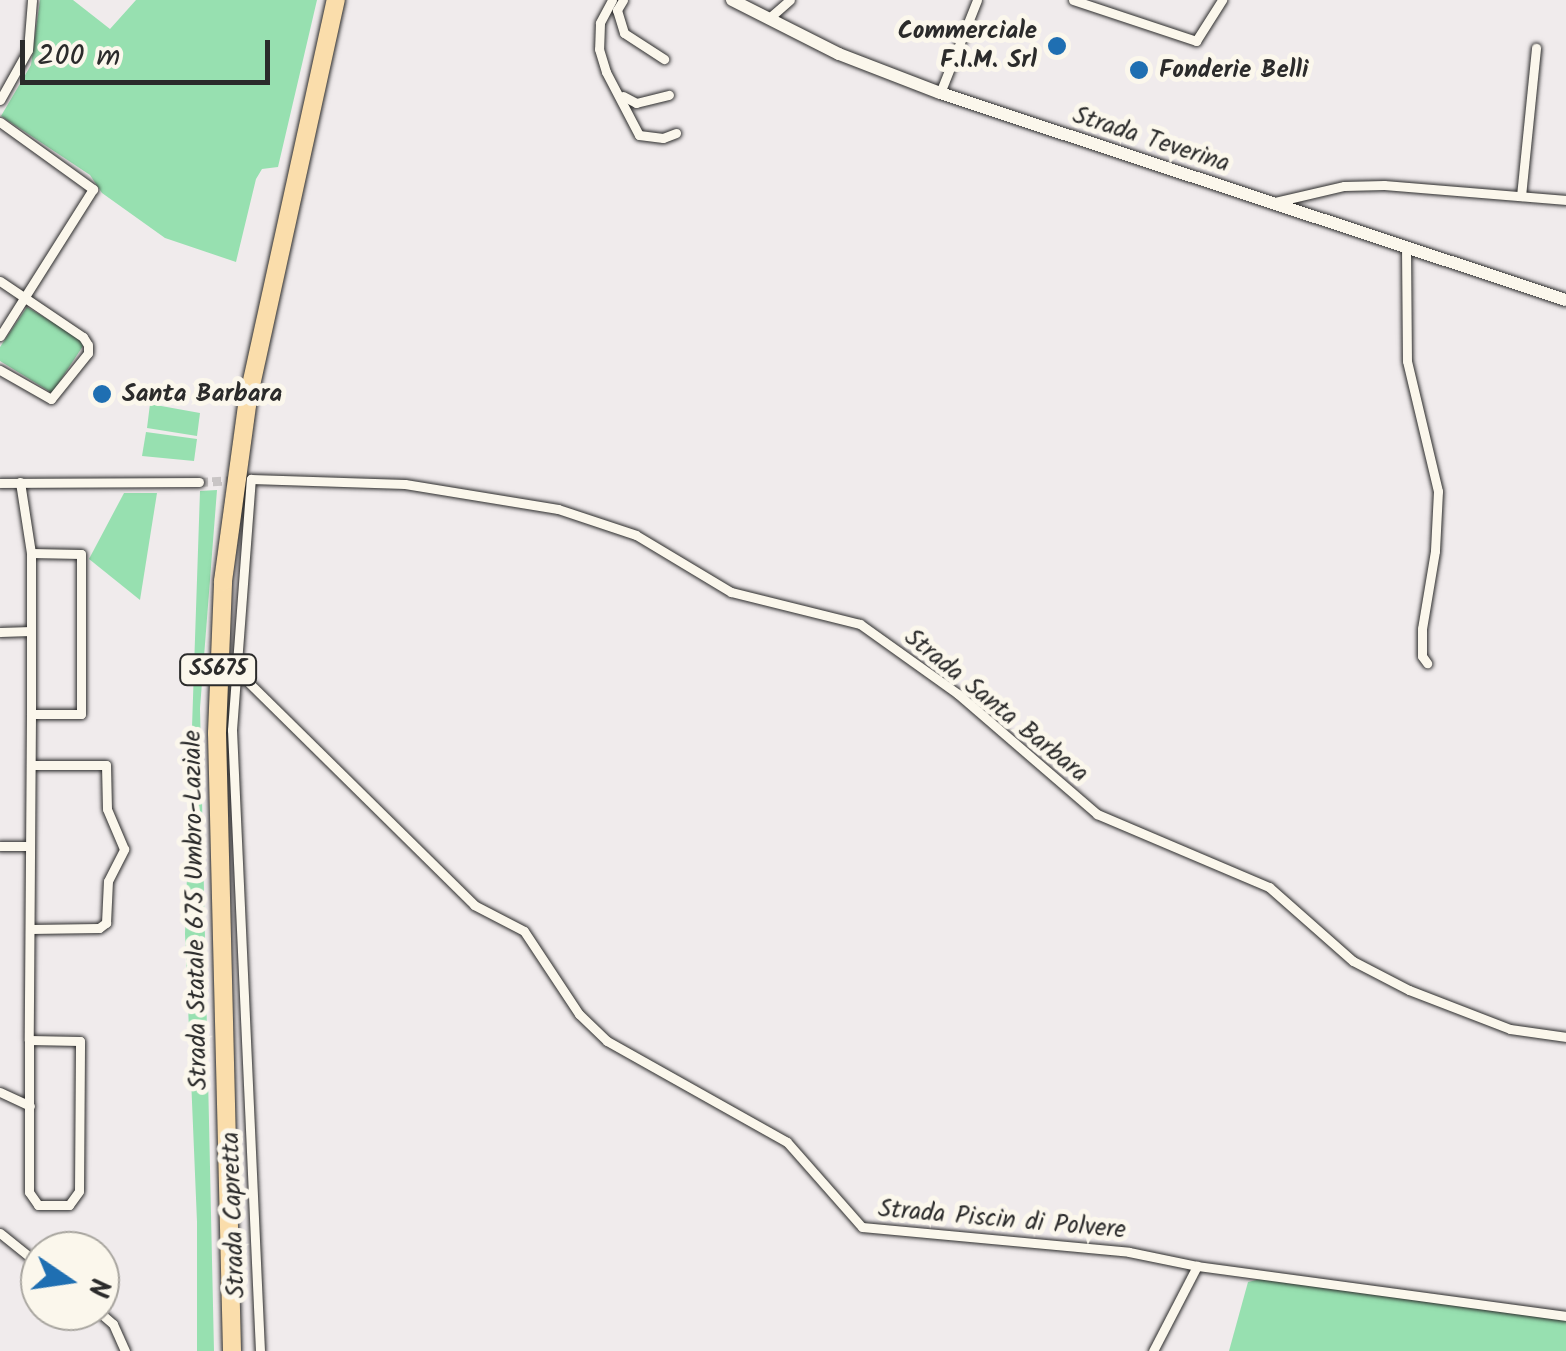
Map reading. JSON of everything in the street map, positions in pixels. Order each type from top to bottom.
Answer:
[{"type":"highway","name":"Strada Statale 675 Umbro-Laziale","points":[[222,1351],[207,733],[209,629],[238,396],[325,0]]},
{"type":"highway","name":"Strada Statale 675 Umbro-Laziale","points":[[232,1351],[217,733],[223,581],[248,399],[336,0]]},
{"type":"main road","name":"Strada Teverina","points":[[732,0],[839,54],[940,93],[1566,300]]},
{"type":"street","points":[[0,100],[28,50],[32,0]]},
{"type":"street","points":[[612,0],[600,23],[599,49],[639,135],[663,138],[676,134]]},
{"type":"street","points":[[623,0],[617,10],[624,34],[664,59]]},
{"type":"street","points":[[768,19],[790,0]]},
{"type":"street","points":[[940,93],[977,0]]},
{"type":"street","points":[[1079,1],[1196,41],[1222,0]]},
{"type":"street","points":[[1520,196],[1536,48]]},
{"type":"street","points":[[620,95],[636,104],[669,96]]},
{"type":"street","points":[[0,122],[91,183],[93,194],[0,336]]},
{"type":"street","points":[[1272,203],[1344,186],[1384,184],[1566,200]]},
{"type":"street","points":[[1406,247],[1406,361],[1438,492],[1435,551],[1422,629],[1422,656],[1428,663]]},
{"type":"street","points":[[0,281],[84,336],[88,353],[51,400],[0,370]]},
{"type":"street","name":"Strada Capretta","points":[[251,479],[232,730],[260,1351]]},
{"type":"street","name":"Strada Santa Barbara","points":[[251,479],[405,484],[558,509],[636,535],[731,592],[860,624],[958,694],[1097,814],[1269,887],[1353,961],[1408,990],[1510,1029],[1566,1037]]},
{"type":"street","points":[[0,482],[199,482]]},
{"type":"street","points":[[20,482],[31,553],[29,1040],[32,1201],[69,1204],[79,1191],[80,1041],[29,1040]]},
{"type":"street","points":[[31,553],[81,554],[80,714],[32,714]]},
{"type":"street","points":[[0,632],[31,632]]},
{"type":"street","name":"Strada Piscin di Polvere","points":[[234,668],[474,906],[524,931],[579,1014],[607,1041],[786,1142],[862,1227],[1129,1252],[1197,1266],[1566,1316]]},
{"type":"street","points":[[30,928],[99,928],[106,923],[108,881],[124,849],[106,809],[106,765],[31,765]]},
{"type":"street","points":[[0,846],[30,846]]},
{"type":"street","points":[[0,1092],[30,1106]]},
{"type":"street","points":[[0,1233],[20,1249]]},
{"type":"street","points":[[1153,1351],[1197,1266]]},
{"type":"green space","points":[[40,0],[73,0],[110,29],[136,0],[317,0],[278,167],[262,169],[256,179],[236,262],[165,238],[102,193],[90,175],[1,116],[31,65]]},
{"type":"green space","points":[[27,307],[81,339],[83,346],[52,393],[0,361],[0,347]]},
{"type":"green space","points":[[150,404],[200,413],[197,436],[147,428]]},
{"type":"green space","points":[[146,432],[197,439],[194,461],[142,456]]},
{"type":"green space","points":[[217,490],[200,708],[214,1351],[197,1351],[197,1222],[185,934],[200,491]]},
{"type":"green space","points":[[124,493],[157,493],[140,600],[89,559]]},
{"type":"green space","points":[[1265,1278],[1566,1320],[1566,1351],[1229,1351],[1248,1282]]},
{"type":"tunnel","points":[[199,482],[236,480]]},
{"type":"place","name":"Commerciale F.I.M. Srl","points":[[1057,46]]},
{"type":"place","name":"Fonderie Belli","points":[[1139,70]]},
{"type":"place","name":"Santa Barbara","points":[[102,394]]}]
